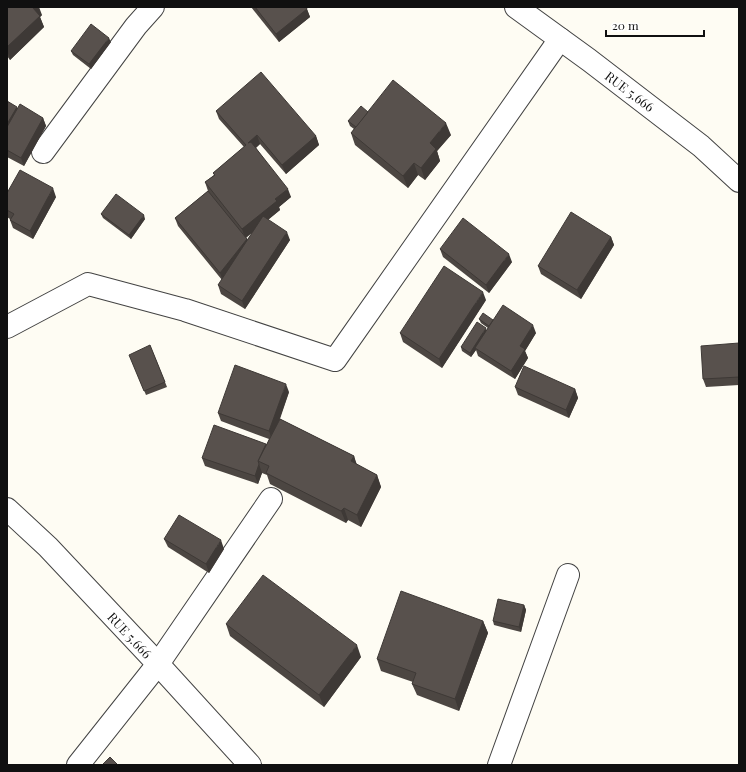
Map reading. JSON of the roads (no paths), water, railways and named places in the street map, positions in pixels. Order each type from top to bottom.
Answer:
[{"type":"street","points":[[43,152],[136,26],[153,7]]},
{"type":"street","name":"RUE 5.666","points":[[516,7],[702,146],[739,181]]},
{"type":"street","points":[[7,327],[88,284],[185,310],[335,360],[560,39]]},
{"type":"street","points":[[78,765],[158,664],[271,499]]},
{"type":"street","name":"RUE 5.666","points":[[7,509],[48,547],[250,765]]},
{"type":"street","points":[[498,765],[568,575]]}]
